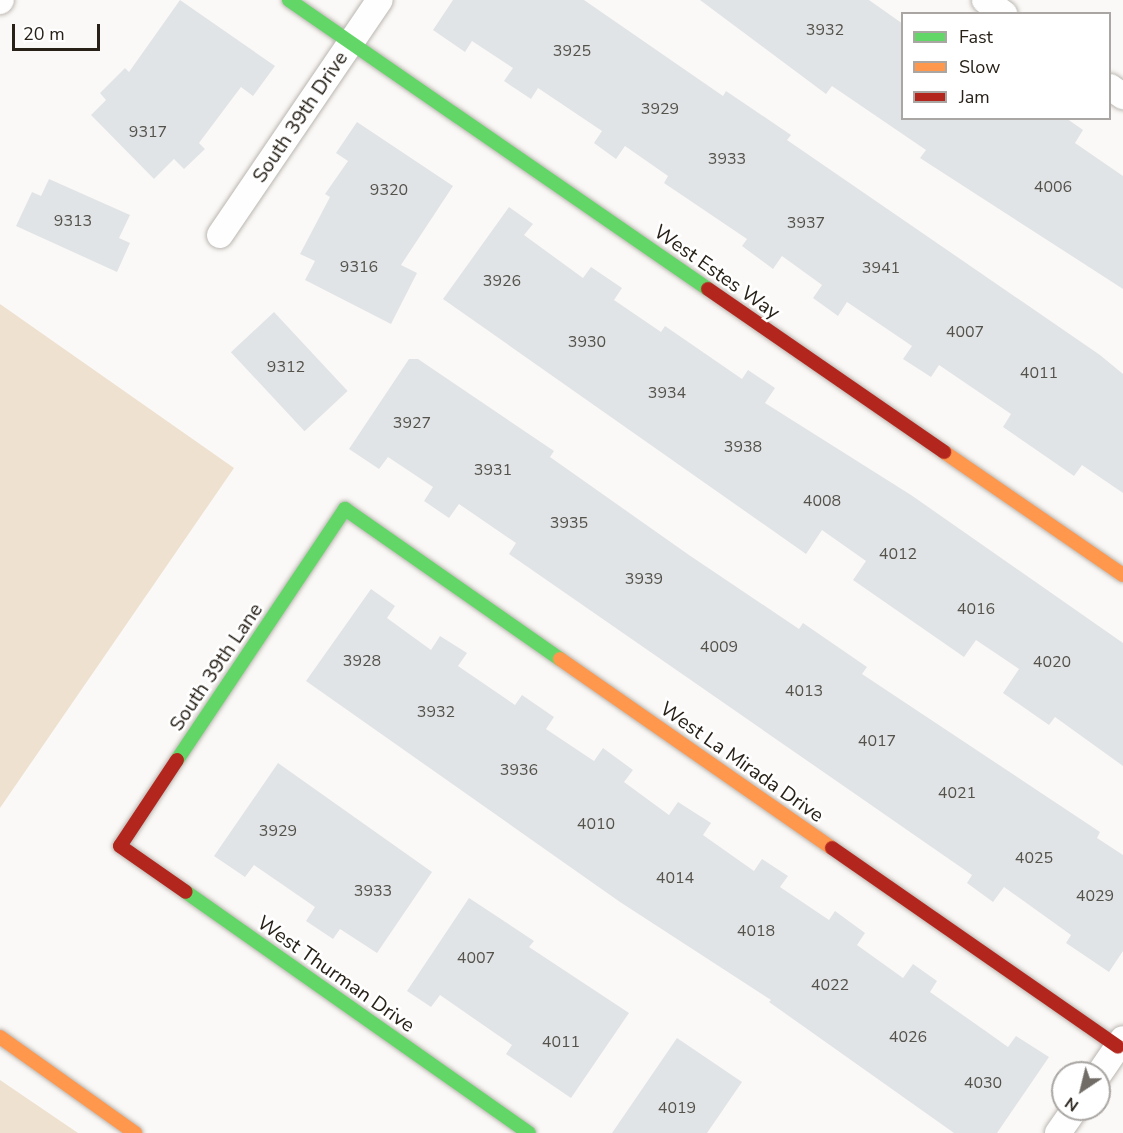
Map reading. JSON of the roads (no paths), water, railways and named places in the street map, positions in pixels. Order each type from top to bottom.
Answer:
[{"type":"street","name":"West Estes Way","points":[[289,0],[1123,575]]},
{"type":"street","name":"South 39th Drive","points":[[220,235],[380,0]]},
{"type":"street","points":[[985,0],[1001,12]]},
{"type":"street","name":"South 39th Lane","points":[[120,846],[345,509]]},
{"type":"street","name":"West La Mirada Drive","points":[[345,509],[1120,1043]]},
{"type":"street","name":"West Thurman Drive","points":[[120,846],[529,1133]]},
{"type":"street","points":[[0,1037],[135,1133]]},
{"type":"street","points":[[1108,1061],[1120,1043]]}]
